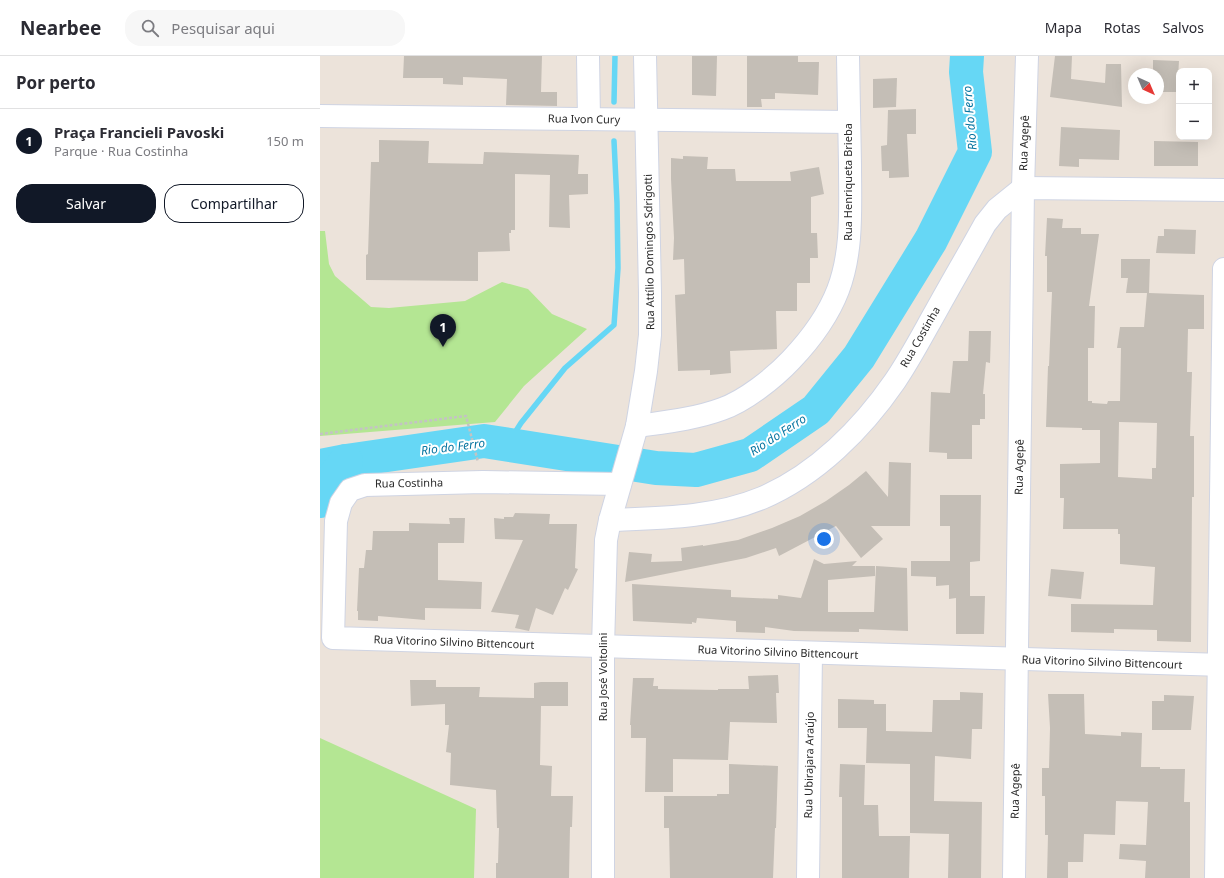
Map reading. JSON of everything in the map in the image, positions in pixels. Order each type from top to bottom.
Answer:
[{"type":"street","points":[[588,56],[589,119]]},
{"type":"street","name":"Rua Attílio Domingos Sdrigotti","points":[[621,481],[634,436],[646,371],[650,335],[645,56]]},
{"type":"street","name":"Rua Henriqueta Brieba","points":[[634,436],[691,417],[723,409],[751,394],[779,373],[801,350],[823,319],[838,291],[847,256],[850,233],[848,56]]},
{"type":"street","name":"Rua Agepê","points":[[1014,878],[1023,188],[1027,56]]},
{"type":"street","name":"Rua Ivon Cury","points":[[320,116],[849,122]]},
{"type":"street","points":[[1023,188],[1224,190]]},
{"type":"street","name":"Rua Costinha","points":[[610,520],[671,518],[731,508],[761,498],[791,483],[812,468],[860,425],[894,382],[985,224],[997,209],[1023,188]]},
{"type":"street","points":[[1216,878],[1222,665],[1224,269]]},
{"type":"street","name":"Rua Costinha","points":[[332,638],[336,521],[341,503],[350,490],[365,484],[621,481]]},
{"type":"street","name":"Rua José Voltolini","points":[[603,878],[603,646],[605,561],[606,540],[610,520],[621,481]]},
{"type":"street","name":"Rua Vitorino Silvino Bittencourt","points":[[332,638],[1222,665]]},
{"type":"street","name":"Rua Ubirajara Araújo","points":[[808,878],[811,653]]},
{"type":"path","points":[[320,434],[466,416],[483,482]]},
{"type":"green space","points":[[320,231],[325,231],[329,264],[335,276],[371,307],[389,308],[465,301],[502,282],[528,289],[552,314],[587,329],[524,386],[495,422],[320,436]]},
{"type":"green space","points":[[320,738],[476,809],[474,878],[320,878]]},
{"type":"building","points":[[404,56],[542,56],[541,92],[557,92],[557,106],[506,105],[507,79],[463,77],[463,85],[443,84],[443,78],[403,78]]},
{"type":"building","points":[[692,56],[717,56],[716,96],[692,95]]},
{"type":"building","points":[[747,56],[798,56],[798,62],[819,62],[818,95],[775,93],[775,99],[761,99],[762,107],[747,107]]},
{"type":"building","points":[[1055,56],[1072,56],[1071,79],[1105,83],[1106,64],[1121,64],[1122,107],[1050,97]]},
{"type":"building","points":[[1153,60],[1179,61],[1179,68],[1176,68],[1176,92],[1164,92],[1164,68],[1153,68]]},
{"type":"building","points":[[897,78],[896,107],[873,108],[873,79]]},
{"type":"building","points":[[916,109],[916,134],[907,134],[909,177],[889,178],[889,171],[882,171],[881,146],[887,145],[888,110]]},
{"type":"building","points":[[1061,127],[1120,130],[1119,160],[1079,159],[1079,167],[1059,166]]},
{"type":"building","points":[[379,140],[429,141],[428,163],[483,164],[484,152],[579,155],[578,174],[588,174],[588,194],[569,195],[570,228],[549,227],[550,175],[515,174],[515,230],[511,230],[511,233],[509,233],[510,251],[478,252],[478,281],[366,280],[371,162],[379,162]]},
{"type":"building","points":[[1154,141],[1198,142],[1198,166],[1154,166]]},
{"type":"building","points":[[683,156],[708,157],[707,169],[735,169],[736,181],[791,181],[790,172],[819,167],[824,194],[811,197],[811,233],[817,233],[818,258],[810,258],[810,283],[797,283],[797,311],[776,311],[777,349],[730,351],[731,373],[710,375],[710,370],[678,371],[675,295],[685,294],[684,259],[673,260],[674,238],[671,158],[683,159]]},
{"type":"building","points":[[1047,218],[1063,219],[1062,228],[1081,228],[1081,234],[1099,234],[1089,306],[1095,306],[1094,348],[1088,348],[1088,401],[1092,401],[1092,403],[1107,404],[1108,401],[1120,401],[1121,348],[1117,348],[1120,327],[1144,327],[1147,293],[1126,293],[1128,278],[1121,278],[1121,259],[1150,259],[1149,293],[1204,295],[1204,329],[1188,329],[1187,372],[1192,372],[1190,436],[1194,436],[1191,642],[1157,641],[1157,630],[1114,629],[1114,633],[1071,632],[1071,604],[1153,605],[1155,567],[1120,564],[1120,534],[1118,534],[1118,529],[1063,529],[1064,498],[1060,498],[1060,464],[1100,463],[1100,430],[1046,427],[1052,292],[1047,292],[1047,256],[1045,256]],"holes":[[[1119,422],[1157,423],[1156,468],[1152,468],[1152,479],[1118,477]]]},
{"type":"building","points":[[1164,229],[1196,230],[1195,254],[1156,253],[1158,236],[1164,236]]},
{"type":"building","points":[[969,331],[991,331],[990,363],[986,362],[983,394],[985,394],[985,419],[980,419],[980,425],[972,425],[972,459],[947,459],[947,453],[929,452],[931,392],[950,393],[953,361],[968,361]]},
{"type":"building","points":[[889,462],[911,463],[910,526],[871,526],[883,539],[861,558],[836,526],[779,556],[776,548],[746,558],[625,582],[629,552],[652,554],[651,562],[682,561],[681,548],[738,540],[772,528],[800,516],[826,501],[866,471],[888,497]]},
{"type":"building","points":[[940,495],[981,495],[980,561],[970,562],[970,596],[985,596],[984,634],[956,634],[956,598],[949,599],[949,585],[936,586],[936,577],[911,576],[911,561],[950,561],[950,526],[940,526]]},
{"type":"building","points":[[515,513],[550,514],[549,524],[577,524],[575,568],[578,569],[568,590],[565,588],[553,615],[536,608],[529,631],[515,628],[519,615],[491,612],[523,540],[495,539],[494,518],[504,519],[504,517],[513,517]]},
{"type":"building","points":[[449,518],[465,518],[464,543],[438,543],[438,580],[482,582],[481,609],[425,608],[425,620],[378,616],[378,621],[358,620],[359,568],[364,568],[366,550],[372,550],[373,531],[409,531],[409,523],[450,524]]},
{"type":"building","points":[[814,559],[824,564],[857,561],[852,566],[875,566],[875,576],[828,580],[828,612],[874,612],[876,566],[907,568],[908,631],[859,629],[859,632],[794,631],[765,627],[765,633],[736,632],[736,621],[697,618],[696,623],[692,622],[692,624],[633,621],[632,584],[731,590],[731,597],[778,599],[778,595],[801,598]]},
{"type":"building","points":[[1051,569],[1084,572],[1081,599],[1048,596]]},
{"type":"building","points":[[778,675],[779,693],[776,693],[777,723],[730,722],[728,760],[673,759],[673,792],[645,792],[646,738],[631,738],[630,725],[633,678],[654,678],[653,686],[658,686],[658,689],[718,690],[749,689],[748,676]]},
{"type":"building","points":[[410,680],[436,680],[436,687],[480,687],[479,697],[534,698],[534,683],[568,682],[568,706],[541,706],[540,765],[552,766],[551,796],[573,796],[572,827],[570,827],[569,878],[496,878],[499,828],[497,828],[496,790],[450,785],[451,753],[446,752],[449,725],[445,725],[445,704],[411,706]]},
{"type":"building","points":[[960,692],[983,693],[982,729],[972,729],[971,759],[935,756],[934,801],[982,802],[981,878],[948,878],[949,834],[910,833],[910,764],[866,763],[867,728],[838,728],[838,699],[874,700],[874,704],[886,704],[886,731],[932,732],[933,700],[960,700]]},
{"type":"building","points":[[1048,694],[1084,694],[1085,734],[1121,736],[1121,732],[1142,733],[1141,767],[1185,769],[1184,802],[1190,802],[1190,878],[1145,878],[1146,861],[1119,859],[1120,844],[1146,845],[1148,802],[1116,801],[1115,835],[1084,834],[1083,862],[1068,862],[1068,878],[1047,878],[1048,835],[1045,835],[1045,796],[1042,796],[1042,768],[1049,768],[1050,728]]},
{"type":"building","points":[[1164,695],[1194,696],[1191,730],[1152,730],[1152,701],[1164,701]]},
{"type":"building","points":[[729,764],[778,766],[773,878],[670,878],[669,828],[664,828],[664,796],[717,796],[717,794],[729,794]]},
{"type":"building","points":[[840,764],[865,765],[864,805],[878,805],[879,836],[910,836],[909,878],[842,878],[842,797],[839,797]]},
{"type":"waterway","points":[[614,102],[615,56]]},
{"type":"waterway","name":"Rio do Ferro","points":[[320,466],[484,441],[656,468],[696,470],[750,455],[816,410],[859,357],[931,240],[975,152],[966,72],[967,56]]},
{"type":"waterway","points":[[507,445],[521,423],[565,368],[614,325],[618,268],[614,141]]},
{"type":"waterway","points":[[320,501],[323,492],[346,461]]},
{"type":"place","name":"Praça Francieli Pavoski","points":[[443,347]]}]
